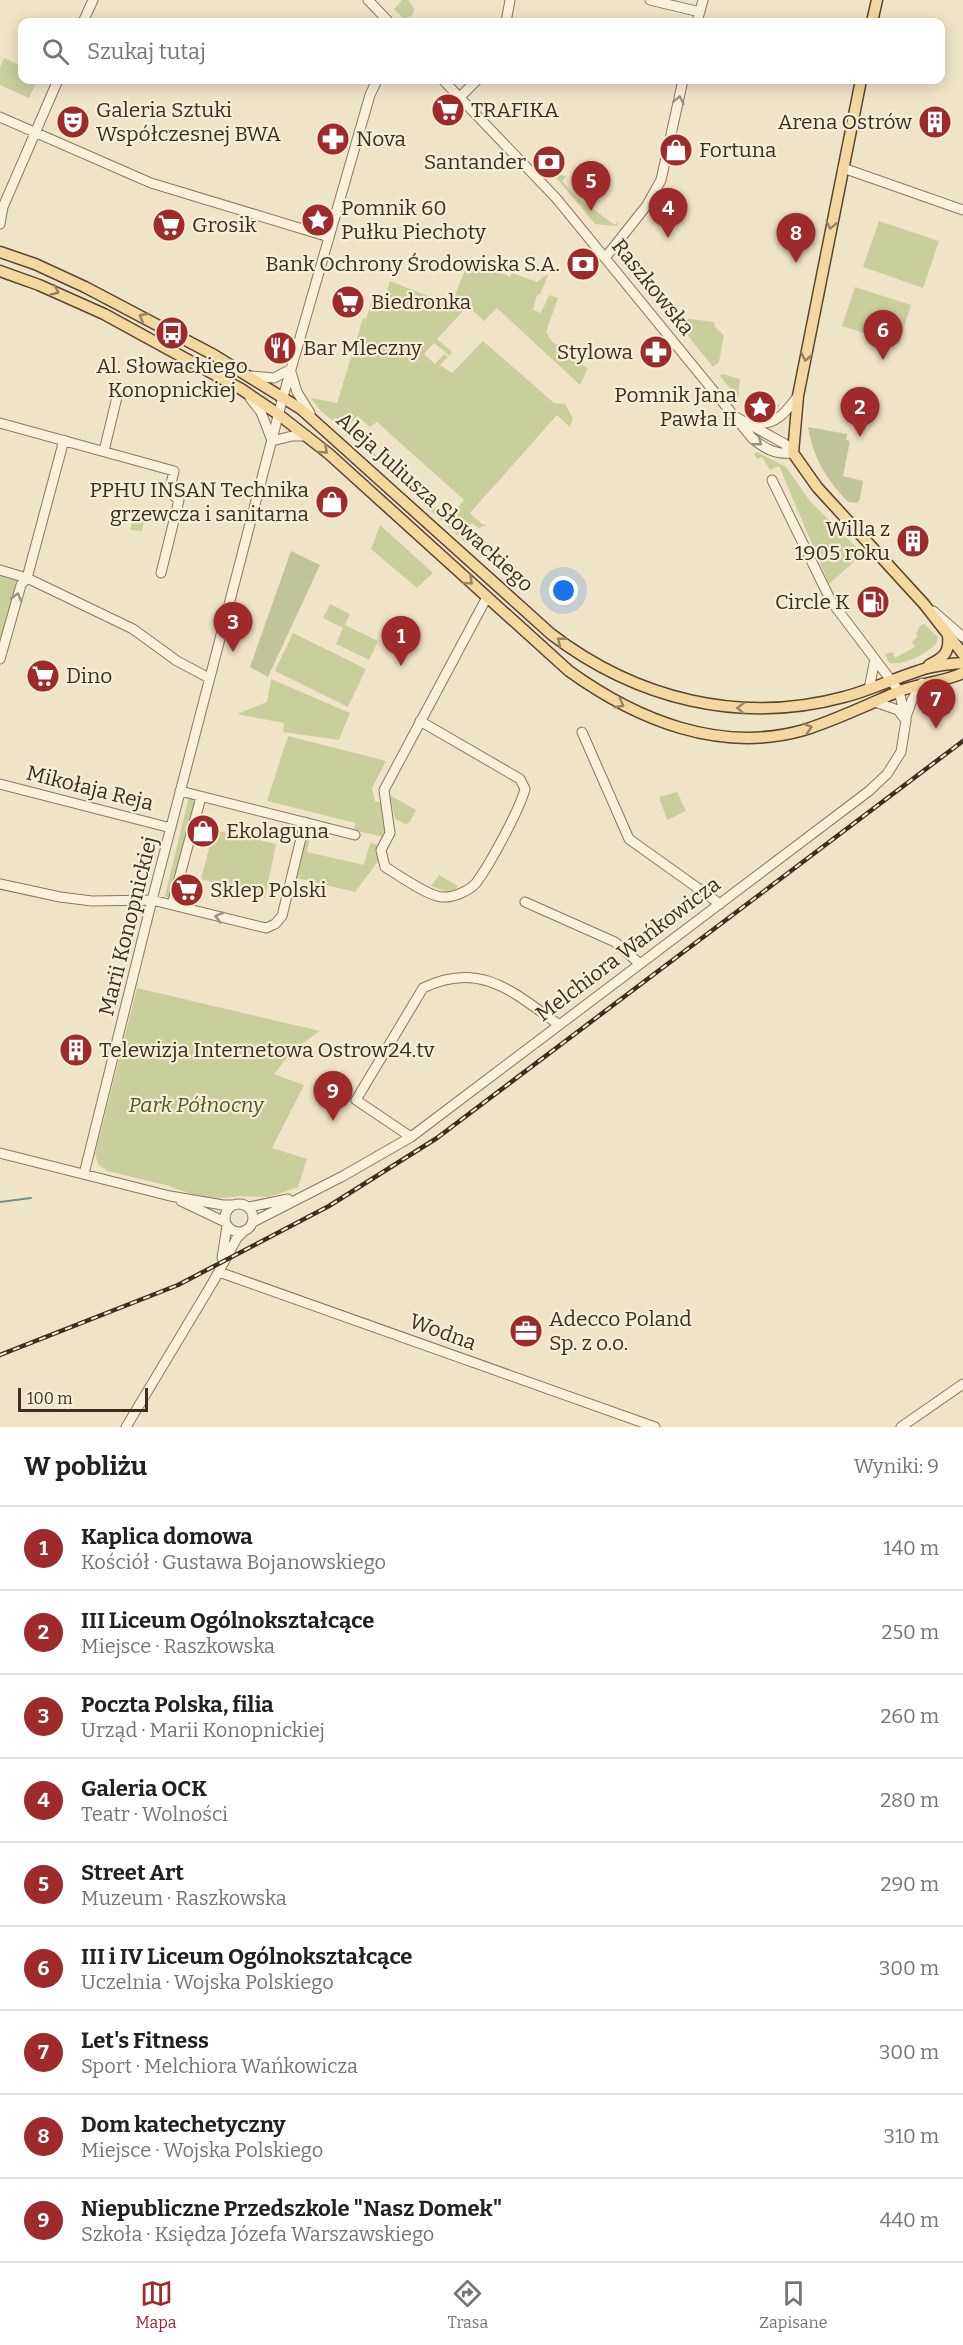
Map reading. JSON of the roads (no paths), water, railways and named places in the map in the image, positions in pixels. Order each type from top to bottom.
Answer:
[{"type":"main road","points":[[873,18],[877,0]]},
{"type":"main road","points":[[793,453],[798,396],[860,84]]},
{"type":"main road","name":"Aleja Juliusza Słowackiego","points":[[0,252],[36,264],[85,287],[249,375],[283,397],[318,423],[551,634],[570,649],[611,673],[653,691],[729,708],[757,709],[809,705],[870,689],[920,670],[963,663]]},
{"type":"main road","name":"Aleja Juliusza Słowackiego","points":[[0,271],[83,304],[241,389],[279,414],[307,435],[569,671],[598,691],[638,713],[688,731],[731,737],[779,735],[823,724],[922,683],[961,675]]},
{"type":"main road","name":"Raszkowska","points":[[793,453],[826,498],[924,604],[963,654]]},
{"type":"main road","points":[[920,670],[945,656],[949,648],[948,636]]},
{"type":"street","points":[[85,18],[93,0]]},
{"type":"street","points":[[368,0],[385,18]]},
{"type":"street","points":[[507,18],[510,0]]},
{"type":"street","points":[[650,0],[700,12]]},
{"type":"street","points":[[698,18],[703,0]]},
{"type":"street","points":[[0,224],[2,208],[56,84]]},
{"type":"street","name":"Marii Konopnickiej","points":[[84,1174],[152,900],[283,397],[370,95],[375,84]]},
{"type":"street","name":"Raszkowska","points":[[447,84],[542,182],[752,438],[764,447],[782,454],[793,453]]},
{"type":"street","points":[[460,97],[473,84]]},
{"type":"street","points":[[605,258],[638,217],[657,187],[682,84]]},
{"type":"street","points":[[0,117],[151,183],[329,237]]},
{"type":"street","points":[[843,168],[963,210]]},
{"type":"street","points":[[249,375],[270,379],[291,369],[302,403],[318,423]]},
{"type":"street","points":[[241,389],[261,412],[272,441]]},
{"type":"street","points":[[747,422],[771,423],[783,415],[798,396]]},
{"type":"street","points":[[104,451],[117,397]]},
{"type":"street","name":"Raszkowska","points":[[732,415],[785,444],[793,453]]},
{"type":"street","points":[[0,423],[174,471],[169,492],[179,500],[161,573]]},
{"type":"street","name":"Aleja Juliusza Słowackiego","points":[[272,441],[307,435]]},
{"type":"street","points":[[0,659],[21,585],[27,578],[64,440]]},
{"type":"street","name":"Melchiora Wańkowicza","points":[[253,1222],[343,1176],[411,1137],[879,783],[901,752],[906,720],[899,692],[831,601],[772,480]]},
{"type":"street","points":[[0,570],[27,578],[133,629],[177,661],[209,678]]},
{"type":"street","points":[[420,721],[520,779],[525,789],[523,798],[500,842],[475,884],[449,897],[434,895],[385,867],[381,850],[390,833],[384,790],[420,721],[487,597]]},
{"type":"street","name":"Raszkowska","points":[[924,604],[963,637]]},
{"type":"street","points":[[870,689],[875,659]]},
{"type":"street","points":[[906,720],[909,707],[922,683]]},
{"type":"street","points":[[875,702],[898,710],[906,720]]},
{"type":"street","points":[[582,732],[629,840],[720,904]]},
{"type":"street","name":"Mikołaja Reja","points":[[0,784],[171,828]]},
{"type":"street","points":[[180,791],[355,835]]},
{"type":"street","name":"Marii Konopnickiej","points":[[172,905],[201,797]]},
{"type":"street","points":[[0,884],[60,897],[92,901],[152,900],[261,928],[275,924],[282,916],[305,822]]},
{"type":"street","points":[[525,902],[615,942],[640,964]]},
{"type":"street","points":[[411,1137],[356,1101],[423,988],[436,981],[450,978],[464,976],[483,978],[518,995],[558,1024]]},
{"type":"street","points":[[0,1153],[170,1196],[223,1205],[241,1203],[253,1212],[253,1222],[237,1238],[126,1427]]},
{"type":"street","points":[[170,1196],[226,1224],[235,1231],[244,1231]]},
{"type":"street","name":"Melchiora Wańkowicza","points":[[249,1207],[299,1197]]},
{"type":"street","points":[[219,1272],[226,1212],[232,1205]]},
{"type":"street","name":"Wodna","points":[[219,1272],[655,1427]]},
{"type":"street","points":[[901,1427],[963,1384]]},
{"type":"waterway","points":[[0,1202],[31,1198]]},
{"type":"railway","points":[[0,1355],[178,1285],[329,1206],[437,1138],[963,741]]},
{"type":"place","name":"TRAFIKA","points":[[448,110]]},
{"type":"place","name":"Galeria Sztuki Współczesnej BWA","points":[[73,122]]},
{"type":"place","name":"Arena Ostrów","points":[[935,122]]},
{"type":"place","name":"Nova","points":[[333,139]]},
{"type":"place","name":"Fortuna","points":[[676,150]]},
{"type":"place","name":"Santander","points":[[549,162]]},
{"type":"place","name":"Street Art","points":[[591,211]]},
{"type":"place","name":"Pomnik 60 Pułku Piechoty","points":[[318,220]]},
{"type":"place","name":"Grosik","points":[[169,225]]},
{"type":"place","name":"Galeria OCK","points":[[668,238]]},
{"type":"place","name":"Dom katechetyczny","points":[[796,263]]},
{"type":"place","name":"Bank Ochrony Środowiska S.A.","points":[[583,264]]},
{"type":"place","name":"Biedronka","points":[[348,302]]},
{"type":"place","name":"Al. Słowackiego Konopnickiej","points":[[172,333]]},
{"type":"place","name":"Bar Mleczny","points":[[280,348]]},
{"type":"place","name":"Stylowa","points":[[656,352]]},
{"type":"place","name":"III i IV Liceum Ogólnokształcące","points":[[883,360]]},
{"type":"place","name":"Pomnik Jana Pawła II","points":[[760,407]]},
{"type":"place","name":"III Liceum Ogólnokształcące","points":[[860,437]]},
{"type":"place","name":"PPHU INSAN Technika grzewcza i sanitarna","points":[[332,502]]},
{"type":"place","name":"Willa z 1905 roku","points":[[913,541]]},
{"type":"place","name":"Circle K","points":[[873,602]]},
{"type":"place","name":"Poczta Polska, filia","points":[[233,652]]},
{"type":"place","name":"Kaplica domowa","points":[[401,666]]},
{"type":"place","name":"Dino","points":[[43,676]]},
{"type":"place","name":"Let's Fitness","points":[[936,729]]},
{"type":"place","name":"Ekolaguna","points":[[203,831]]},
{"type":"place","name":"Sklep Polski","points":[[187,890]]},
{"type":"place","name":"Telewizja Internetowa Ostrow24.tv","points":[[76,1050]]},
{"type":"place","name":"Niepubliczne Przedszkole \"Nasz Domek\"","points":[[333,1121]]},
{"type":"place","name":"Adecco Poland Sp. z o.o.","points":[[526,1331]]},
{"type":"park label","name":"Park Północny","points":[[196,1105]]}]
